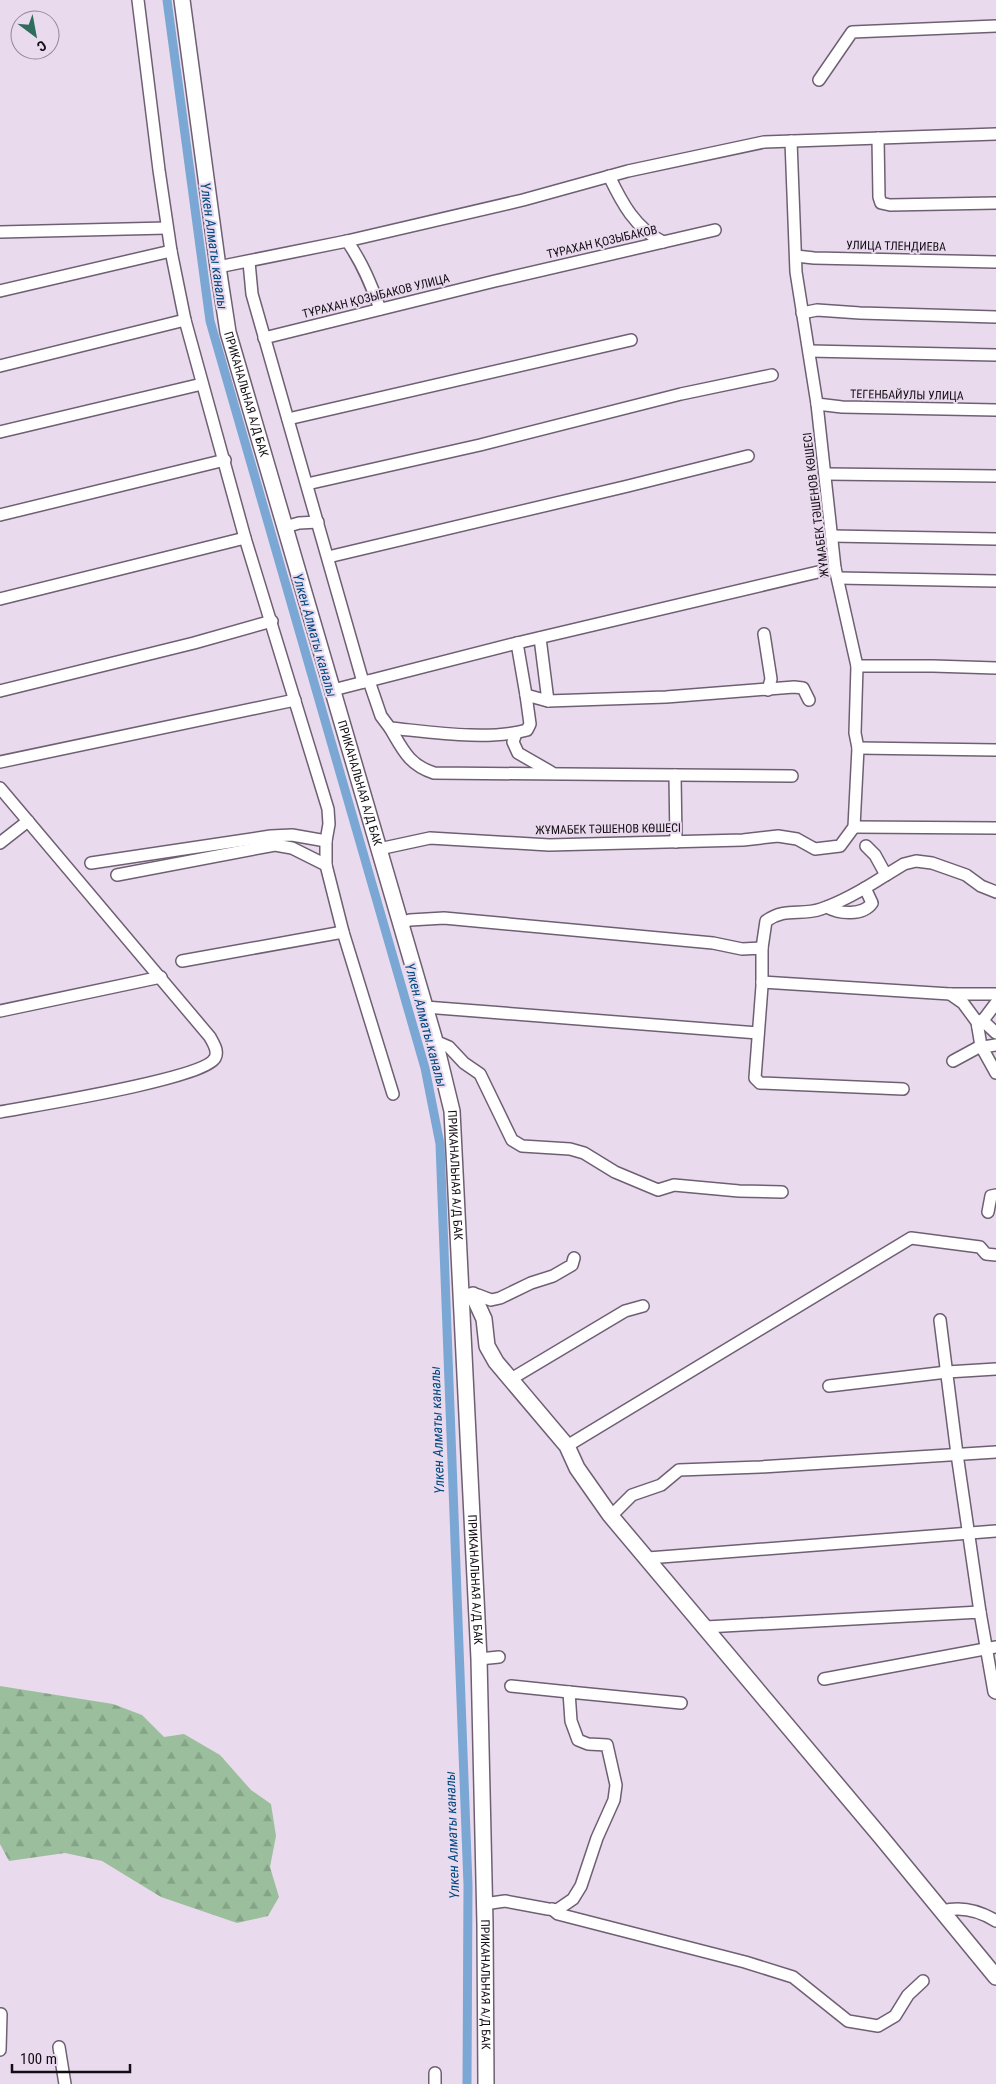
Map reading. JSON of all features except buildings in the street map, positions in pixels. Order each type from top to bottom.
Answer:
[{"type":"main road","name":"ПРИКАНАЛЬНАЯ А/Д БАК","points":[[182,0],[228,332],[425,1007],[452,1111],[467,1294],[479,1659],[486,2084]]},
{"type":"main road","points":[[467,1294],[484,1319],[487,1346],[496,1362],[567,1446],[577,1468],[611,1516],[706,1627],[996,1977]]},
{"type":"street","points":[[138,0],[171,251],[185,320],[245,538],[272,621],[328,809],[329,824],[326,841],[326,865],[343,932],[393,1094]]},
{"type":"street","points":[[819,80],[852,32],[996,26]]},
{"type":"street","points":[[218,267],[347,241],[523,200],[608,176],[764,142],[996,134]]},
{"type":"street","points":[[878,138],[879,197],[881,203],[890,205],[996,203]]},
{"type":"street","name":"ЖҰМАБЕК ТӘШЕНОВ КӨШЕСІ","points":[[379,850],[430,838],[549,845],[742,840],[778,836],[797,839],[815,849],[840,846],[854,827],[858,748],[855,734],[857,666],[836,573],[817,404],[796,272],[790,141]]},
{"type":"street","points":[[608,176],[622,203],[642,229],[663,242]]},
{"type":"street","points":[[0,232],[168,228]]},
{"type":"street","name":"ТҰРАХАН ҚОЗЫБАКОВ","points":[[495,281],[715,230]]},
{"type":"street","points":[[347,241],[370,280],[380,308]]},
{"type":"street","points":[[0,291],[171,251]]},
{"type":"street","name":"УЛИЦА ТЛЕНДИЕВА","points":[[796,256],[996,262]]},
{"type":"street","points":[[249,262],[252,294],[264,338],[366,681],[381,716],[408,758],[420,769],[434,773],[792,776]]},
{"type":"street","name":"ТҰРАХАН ҚОЗЫБАКОВ УЛИЦА","points":[[264,338],[495,281]]},
{"type":"street","points":[[802,313],[817,310],[996,317]]},
{"type":"street","points":[[0,366],[185,320]]},
{"type":"street","points":[[288,418],[631,340]]},
{"type":"street","points":[[809,351],[996,355]]},
{"type":"street","points":[[307,484],[480,445],[681,394],[772,375]]},
{"type":"street","points":[[0,432],[202,384]]},
{"type":"street","name":"ТЕГЕНБАЙУЛЫ УЛИЦА","points":[[817,404],[842,407],[996,410]]},
{"type":"street","points":[[328,557],[748,456]]},
{"type":"street","points":[[0,515],[225,460]]},
{"type":"street","points":[[826,474],[996,476]]},
{"type":"street","points":[[285,527],[299,523],[318,522]]},
{"type":"street","points":[[832,536],[996,539]]},
{"type":"street","points":[[0,599],[245,538]]},
{"type":"street","points":[[333,690],[517,642],[836,573],[996,581]]},
{"type":"street","points":[[0,691],[194,643],[272,621]]},
{"type":"street","points":[[764,634],[771,679],[768,690]]},
{"type":"street","points":[[540,638],[548,701]]},
{"type":"street","points":[[390,728],[470,734],[516,733],[527,730],[530,724],[517,642]]},
{"type":"street","points":[[857,666],[996,668]]},
{"type":"street","points":[[526,695],[548,701],[666,697],[803,688],[809,700]]},
{"type":"street","points":[[0,762],[295,700]]},
{"type":"street","points":[[516,733],[513,742],[518,753],[552,773]]},
{"type":"street","points":[[858,748],[996,750]]},
{"type":"street","points":[[675,775],[676,842]]},
{"type":"street","points":[[0,788],[161,977],[210,1037],[216,1049],[216,1056],[213,1061],[203,1067],[162,1081],[0,1112]]},
{"type":"street","points":[[0,843],[28,821]]},
{"type":"street","points":[[854,827],[996,828]]},
{"type":"street","points":[[91,863],[271,836],[292,835],[326,841]]},
{"type":"street","points":[[117,875],[275,845],[292,848],[326,865]]},
{"type":"street","points":[[866,846],[886,875]]},
{"type":"street","points":[[903,1089],[760,1083],[755,1078],[762,982],[762,948],[766,922],[774,915],[784,912],[804,913],[827,906],[865,888],[904,864],[916,861],[932,863],[966,875],[981,886],[996,892]]},
{"type":"street","points":[[827,906],[841,912],[864,910],[872,903],[865,888]]},
{"type":"street","points":[[400,923],[410,920],[444,918],[713,942],[742,949],[762,948]]},
{"type":"street","points":[[182,960],[343,932]]},
{"type":"street","points":[[0,1011],[161,977]]},
{"type":"street","points":[[762,982],[950,994],[996,994]]},
{"type":"street","points":[[950,994],[963,1003],[977,1022],[996,1033]]},
{"type":"street","points":[[996,1003],[980,1023],[982,1048],[996,1073]]},
{"type":"street","points":[[425,1007],[758,1033]]},
{"type":"street","points":[[435,1042],[449,1047],[464,1063],[480,1074],[512,1140],[522,1146],[570,1148],[584,1153],[615,1172],[658,1190],[674,1185],[739,1191],[782,1192]]},
{"type":"street","points":[[953,1061],[977,1048],[988,1045],[996,1046]]},
{"type":"street","points":[[988,1212],[991,1196],[996,1195]]},
{"type":"street","points":[[567,1446],[911,1238],[980,1247],[986,1254],[996,1255]]},
{"type":"street","points":[[467,1294],[491,1300],[500,1298],[531,1283],[553,1276],[572,1265],[574,1258]]},
{"type":"street","points":[[511,1379],[625,1311],[643,1306]]},
{"type":"street","points":[[940,1320],[980,1612],[991,1648],[995,1686]]},
{"type":"street","points":[[829,1386],[947,1372],[996,1369]]},
{"type":"street","points":[[611,1516],[632,1495],[661,1485],[679,1470],[760,1467],[996,1452]]},
{"type":"street","points":[[648,1558],[996,1531]]},
{"type":"street","points":[[706,1627],[980,1612]]},
{"type":"street","points":[[824,1679],[991,1648]]},
{"type":"street","points":[[479,1659],[499,1657]]},
{"type":"street","points":[[511,1686],[681,1703]]},
{"type":"street","points":[[484,1904],[505,1901],[557,1910],[573,1899],[581,1886],[597,1838],[610,1810],[616,1786],[607,1745],[588,1744],[578,1740],[571,1721],[569,1692]]},
{"type":"street","points":[[942,1911],[969,1909],[996,1921]]},
{"type":"street","points":[[552,1910],[558,1914],[745,1962],[793,1977],[848,2021],[878,2026],[895,2016],[908,1994],[923,1981]]},
{"type":"street","points":[[0,2050],[1,2014]]},
{"type":"street","points":[[59,2047],[66,2084]]},
{"type":"green space","points":[[0,1686],[113,1704],[142,1715],[164,1737],[184,1734],[220,1755],[251,1790],[271,1804],[276,1836],[270,1867],[279,1897],[268,1916],[237,1923],[161,1897],[102,1861],[65,1853],[9,1861],[0,1844]]},
{"type":"waterway","name":"Үлкен Алматы каналы","points":[[167,0],[210,321],[425,1068],[440,1144],[468,1885],[467,2084]]}]
